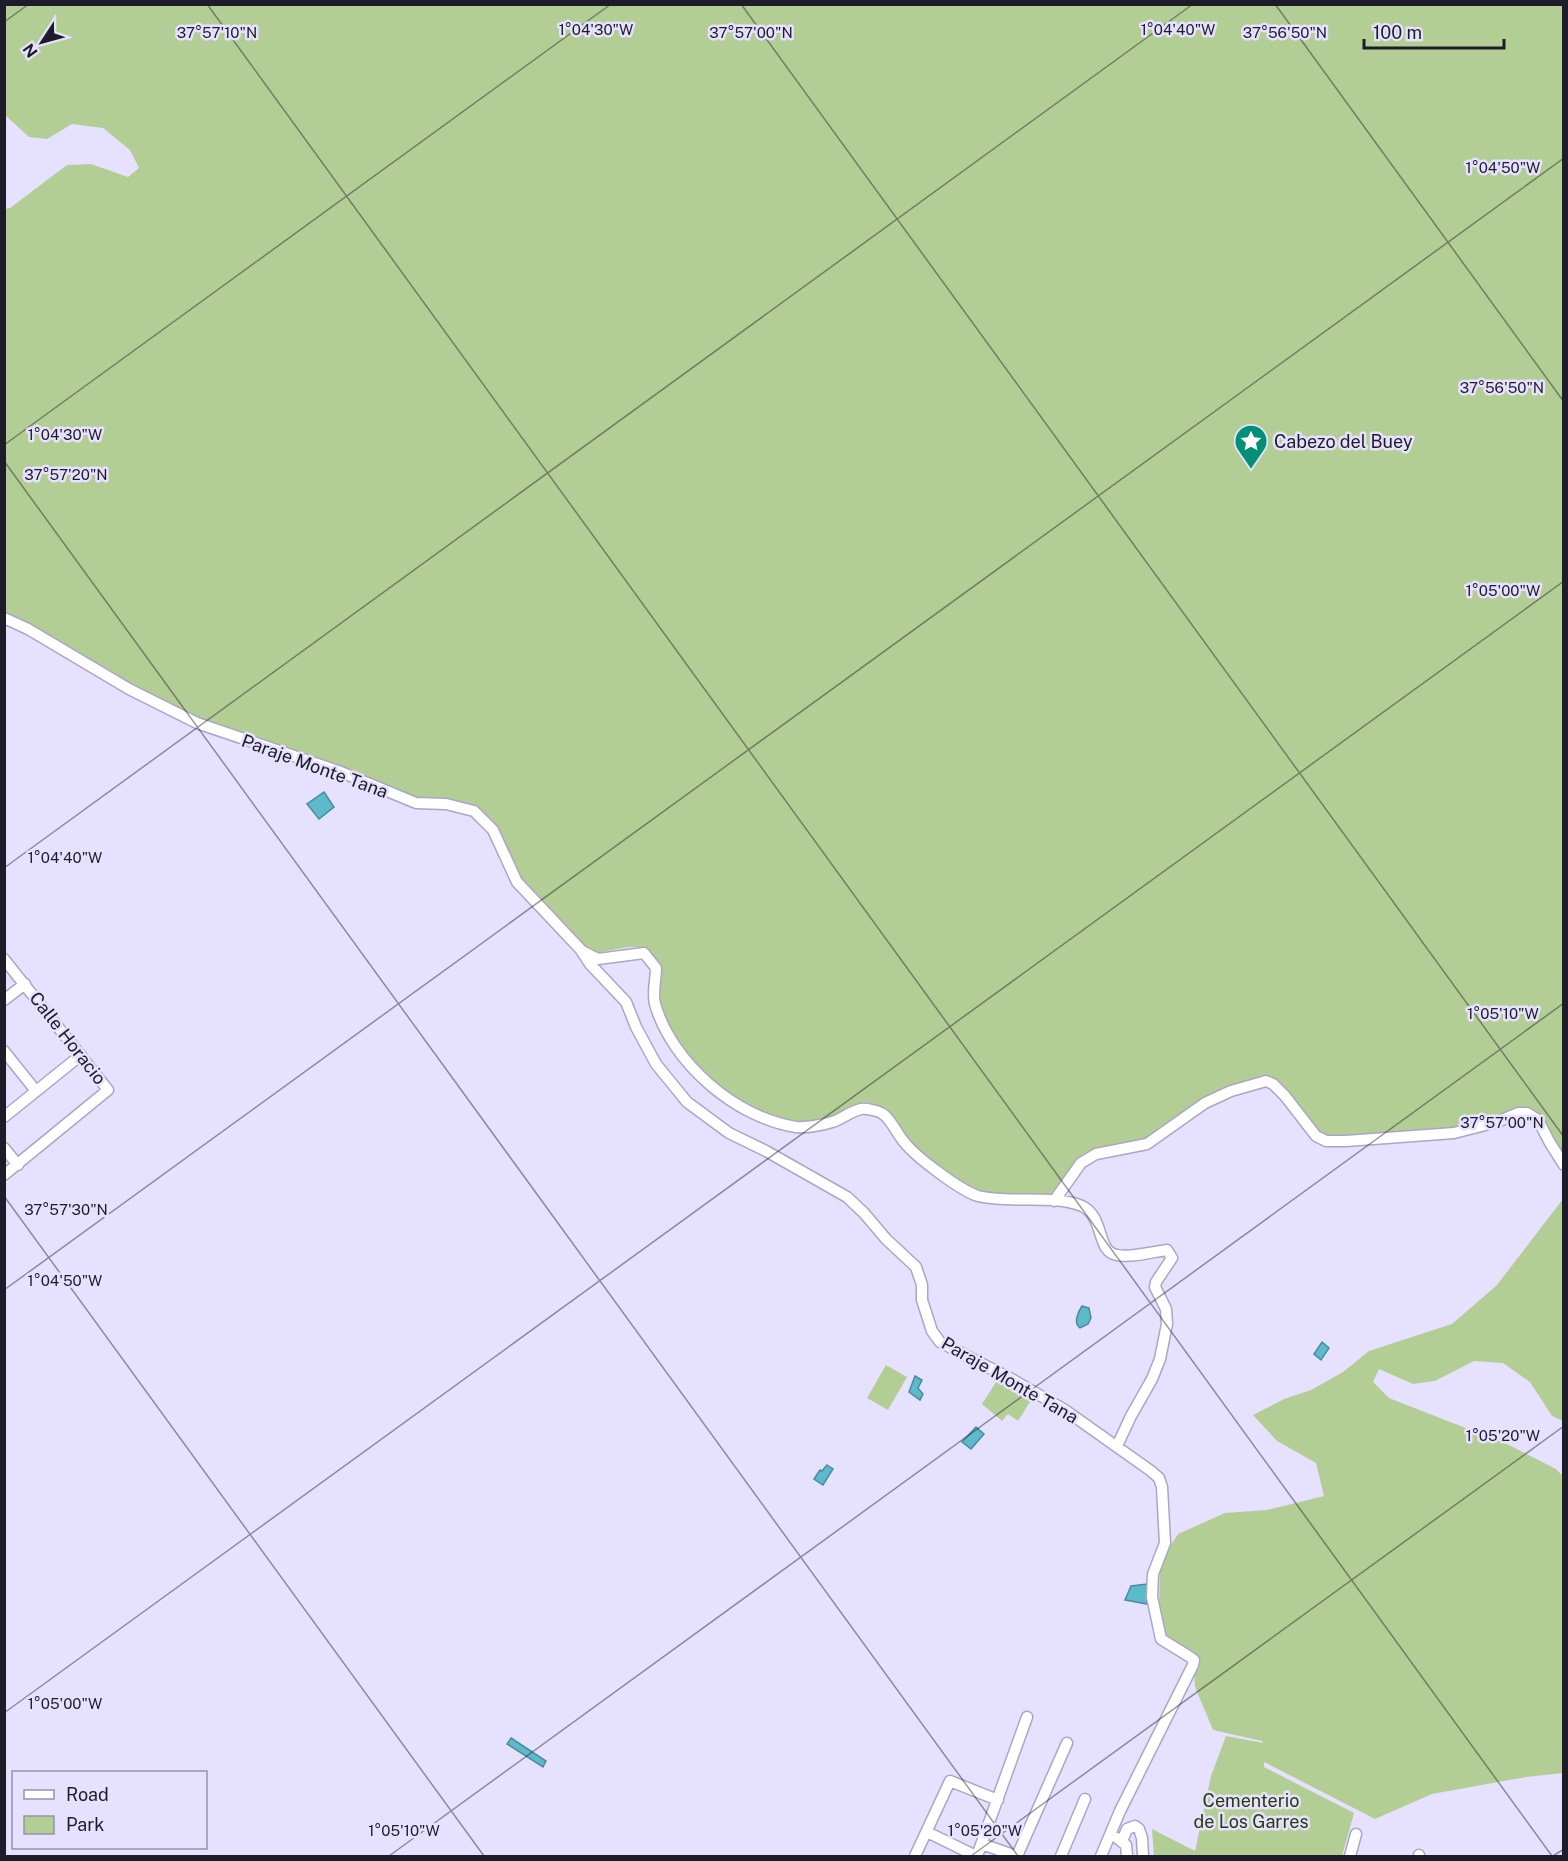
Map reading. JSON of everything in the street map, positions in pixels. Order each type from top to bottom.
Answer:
[{"type":"street","name":"Paraje Monte Tana","points":[[4,618],[28,629],[129,689],[197,723],[341,772],[416,803],[446,804],[474,811],[493,830],[517,882],[626,1002],[636,1028],[656,1064],[687,1102],[729,1133],[766,1151],[847,1197],[864,1213],[886,1239],[916,1266],[922,1285],[922,1300],[932,1331],[940,1342],[1016,1381],[1065,1410],[1159,1478],[1162,1487],[1166,1544],[1154,1574],[1152,1597],[1161,1639],[1194,1660],[1119,1815]]},
{"type":"street","points":[[582,951],[598,959],[644,953],[656,968],[654,1002],[669,1034],[690,1066],[729,1100],[757,1116],[798,1127],[831,1122],[863,1108],[883,1114],[905,1144],[941,1175],[977,1196],[1077,1204],[1092,1212],[1107,1250],[1115,1256],[1167,1250],[1172,1258],[1155,1287],[1166,1309],[1167,1324],[1160,1359],[1117,1446]]},
{"type":"street","name":"Calle Horacio","points":[[4,959],[108,1090],[18,1165]]},
{"type":"street","points":[[4,1000],[25,984]]},
{"type":"street","points":[[4,1051],[36,1091]]},
{"type":"street","points":[[4,1117],[81,1056]]},
{"type":"street","points":[[1054,1201],[1081,1163],[1096,1154],[1147,1144],[1205,1103],[1231,1091],[1266,1081],[1273,1084],[1285,1096],[1316,1136],[1326,1141],[1454,1133],[1497,1122],[1518,1113],[1527,1113],[1538,1120],[1563,1165]]},
{"type":"street","points":[[4,1148],[18,1165],[4,1175]]},
{"type":"street","points":[[927,1832],[976,1857],[1027,1717]]},
{"type":"street","points":[[982,1844],[1016,1857],[1067,1743]]},
{"type":"street","points":[[915,1857],[950,1781],[998,1800]]},
{"type":"street","points":[[1061,1857],[1085,1799]]},
{"type":"street","points":[[1101,1857],[1119,1815],[1131,1826],[1139,1829],[1143,1857]]},
{"type":"street","points":[[1122,1841],[1127,1829],[1131,1826]]},
{"type":"street","points":[[1350,1857],[1356,1834]]},
{"type":"street","points":[[1108,1840],[1118,1838],[1122,1841],[1126,1845],[1127,1857]]},
{"type":"green space","points":[[5,5],[1563,5],[1563,1156],[1533,1113],[1462,1127],[1336,1138],[1320,1132],[1276,1079],[1263,1075],[1197,1101],[1177,1118],[1145,1139],[1119,1146],[1095,1148],[1080,1156],[1050,1195],[996,1194],[974,1189],[940,1168],[911,1142],[889,1117],[868,1102],[823,1122],[797,1122],[758,1111],[731,1097],[703,1076],[665,1021],[660,998],[661,978],[656,961],[642,947],[595,953],[579,942],[524,886],[496,828],[468,806],[457,801],[410,797],[342,766],[200,721],[147,696],[5,613],[5,209],[10,208],[67,165],[91,164],[128,177],[139,168],[130,150],[103,128],[72,124],[47,139],[29,137],[5,115]]},
{"type":"green space","name":"Cementerio de Los Garres","points":[[1563,1199],[1563,1421],[1552,1416],[1530,1382],[1503,1363],[1474,1361],[1435,1381],[1413,1384],[1379,1369],[1373,1382],[1389,1398],[1509,1445],[1556,1469],[1563,1476],[1563,1773],[1526,1777],[1432,1794],[1375,1819],[1264,1762],[1264,1767],[1354,1813],[1342,1856],[1154,1856],[1152,1829],[1195,1851],[1211,1776],[1226,1736],[1263,1743],[1213,1730],[1195,1687],[1193,1656],[1167,1637],[1159,1610],[1160,1562],[1178,1534],[1225,1513],[1267,1510],[1324,1496],[1316,1463],[1277,1441],[1253,1415],[1284,1399],[1311,1390],[1343,1372],[1369,1351],[1452,1324],[1497,1285]]},
{"type":"green space","points":[[886,1365],[907,1377],[888,1410],[867,1398]]},
{"type":"green space","points":[[998,1379],[1033,1397],[1018,1421],[1008,1414],[1002,1421],[982,1404]]},
{"type":"water","points":[[324,792],[334,807],[319,819],[307,804]]},
{"type":"water","points":[[1082,1306],[1089,1308],[1091,1318],[1088,1324],[1080,1328],[1077,1320]]},
{"type":"water","points":[[1322,1342],[1329,1348],[1321,1360],[1314,1354]]},
{"type":"water","points":[[915,1376],[922,1380],[918,1388],[923,1394],[920,1400],[909,1392]]},
{"type":"water","points":[[976,1427],[984,1434],[971,1449],[962,1442]]},
{"type":"water","points":[[827,1465],[833,1469],[823,1485],[814,1479]]},
{"type":"water","points":[[1147,1584],[1147,1604],[1125,1600],[1131,1586]]},
{"type":"water","points":[[511,1738],[546,1761],[543,1767],[507,1744]]},
{"type":"place","name":"Cabezo del Buey","points":[[1251,470]]}]
